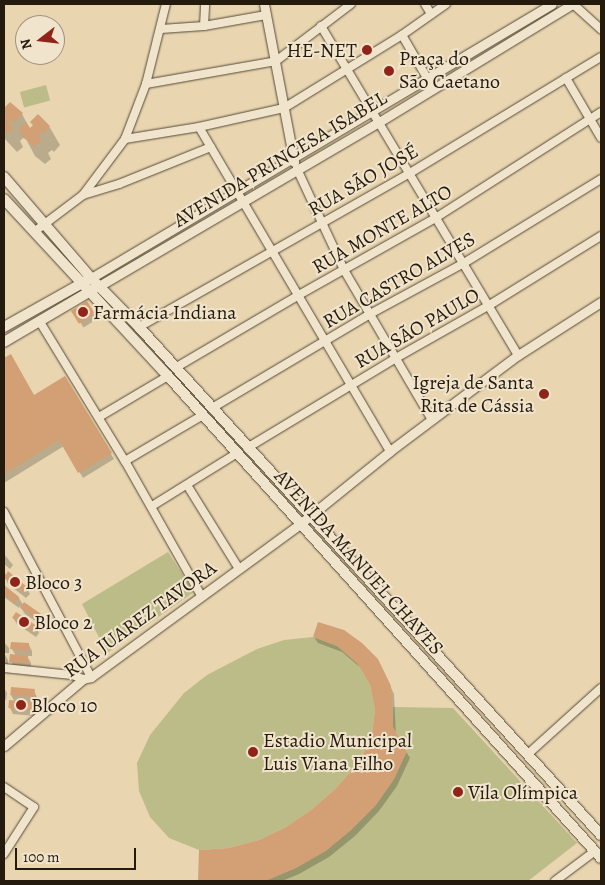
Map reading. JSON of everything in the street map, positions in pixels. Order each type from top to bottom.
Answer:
[{"type":"main road","name":"AVENIDA MANUEL CHAVES","points":[[4,178],[91,278],[139,327],[203,415],[598,854]]},
{"type":"main road","name":"AVENIDA MANUEL CHAVES","points":[[4,199],[89,292],[212,408],[601,835]]},
{"type":"main road","name":"AVENIDA PRINCESA ISABEL","points":[[4,327],[91,278]]},
{"type":"main road","name":"AVENIDA PRINCESA ISABEL","points":[[4,342],[99,286]]},
{"type":"street","points":[[83,195],[125,138],[146,84],[166,4]]},
{"type":"street","points":[[204,26],[205,4]]},
{"type":"street","points":[[264,4],[296,169],[344,270],[432,420]]},
{"type":"street","points":[[146,84],[276,61],[351,4]]},
{"type":"street","points":[[425,4],[432,14]]},
{"type":"street","points":[[125,138],[198,127],[284,108],[347,71],[446,4]]},
{"type":"street","name":"AVENIDA PRINCESA ISABEL","points":[[91,278],[236,190],[372,112],[552,4]]},
{"type":"street","points":[[573,4],[601,29]]},
{"type":"street","name":"AVENIDA PRINCESA ISABEL","points":[[99,286],[379,122],[573,4]]},
{"type":"street","points":[[161,29],[204,26],[266,15]]},
{"type":"street","points":[[321,26],[518,355]]},
{"type":"street","points":[[402,35],[433,88]]},
{"type":"street","name":"RUA SÃO JOSÉ","points":[[139,327],[410,173],[601,57]]},
{"type":"street","points":[[566,78],[601,138]]},
{"type":"street","name":"RUA MONTE ALTO","points":[[99,417],[297,296],[437,217],[601,112]]},
{"type":"street","points":[[198,127],[390,450]]},
{"type":"street","points":[[34,232],[83,195],[210,147]]},
{"type":"street","name":"RUA CASTRO ALVES","points":[[212,408],[370,314],[464,263],[601,179]]},
{"type":"street","name":"RUA SÃO PAULO","points":[[247,448],[396,358],[488,306],[601,236]]},
{"type":"street","points":[[310,515],[390,450],[518,355],[601,302]]},
{"type":"street","points":[[40,322],[126,461],[202,596]]},
{"type":"street","points":[[126,461],[203,415]]},
{"type":"street","points":[[152,506],[237,453]]},
{"type":"street","points":[[187,485],[239,568]]},
{"type":"street","points":[[4,512],[87,678]]},
{"type":"street","name":"RUA JUAREZ TAVORA","points":[[4,746],[87,678],[202,596],[310,515]]},
{"type":"street","points":[[4,668],[87,678]]},
{"type":"street","points":[[528,754],[601,688]]},
{"type":"street","points":[[4,786],[34,807],[4,854]]},
{"type":"street","points":[[555,881],[598,854]]},
{"type":"green space","points":[[46,85],[50,100],[24,107],[20,92]]},
{"type":"green space","points":[[168,552],[194,592],[107,653],[82,604]]},
{"type":"green space","name":"Estadio Municipal Luis Viana Filho","points":[[313,637],[337,646],[357,663],[370,685],[375,710],[371,741],[355,767],[334,790],[311,810],[286,827],[259,840],[229,848],[199,850],[169,838],[150,817],[139,791],[137,763],[150,735],[184,693],[207,675],[257,649],[284,640]]},
{"type":"green space","name":"Vila Olímpica","points":[[393,707],[453,708],[577,843],[528,881],[265,881],[296,868],[326,850],[351,830],[376,805],[394,779],[407,751],[393,727]]},
{"type":"building","points":[[10,102],[23,113],[15,122],[12,120],[9,123],[14,128],[6,134],[4,132],[4,108]]},
{"type":"building","points":[[38,114],[50,126],[43,134],[41,132],[37,135],[42,140],[34,147],[23,137],[19,129],[26,122],[30,128],[33,125],[30,122]]},
{"type":"building","name":"Farmácia Indiana","points":[[87,301],[95,314],[79,324],[71,311]]},
{"type":"building","points":[[11,354],[34,395],[65,376],[112,453],[78,473],[59,440],[4,474],[4,358]]},
{"type":"building","name":"Bloco 3","points":[[8,571],[27,587],[23,593],[4,578]]},
{"type":"building","points":[[4,585],[19,597],[15,603],[4,595]]},
{"type":"building","points":[[24,602],[44,616],[40,621],[20,608]]},
{"type":"building","name":"Bloco 2","points":[[16,612],[37,626],[33,632],[12,618]]},
{"type":"building","points":[[318,622],[344,630],[362,643],[378,659],[391,686],[393,727],[407,751],[394,779],[376,805],[326,851],[296,868],[265,881],[198,881],[199,850],[229,848],[259,840],[286,827],[311,810],[334,790],[355,767],[371,741],[375,710],[370,685],[357,663],[337,646],[313,637]]},
{"type":"building","points":[[11,642],[29,643],[29,651],[10,649]]},
{"type":"building","points":[[10,654],[28,656],[28,663],[9,662]]},
{"type":"building","points":[[11,687],[35,689],[34,697],[10,695]]},
{"type":"building","name":"Bloco 10","points":[[9,700],[33,702],[32,710],[8,708]]},
{"type":"place","name":"HE-NET","points":[[367,50]]},
{"type":"place","name":"Praça do São Caetano","points":[[389,71]]},
{"type":"place","name":"Farmácia Indiana","points":[[83,312]]},
{"type":"place","name":"Igreja de Santa Rita de Cássia","points":[[544,394]]},
{"type":"place","name":"Bloco 3","points":[[15,582]]},
{"type":"place","name":"Bloco 2","points":[[24,622]]},
{"type":"place","name":"Bloco 10","points":[[21,705]]},
{"type":"place","name":"Estadio Municipal Luis Viana Filho","points":[[253,752]]},
{"type":"place","name":"Vila Olímpica","points":[[458,792]]}]
